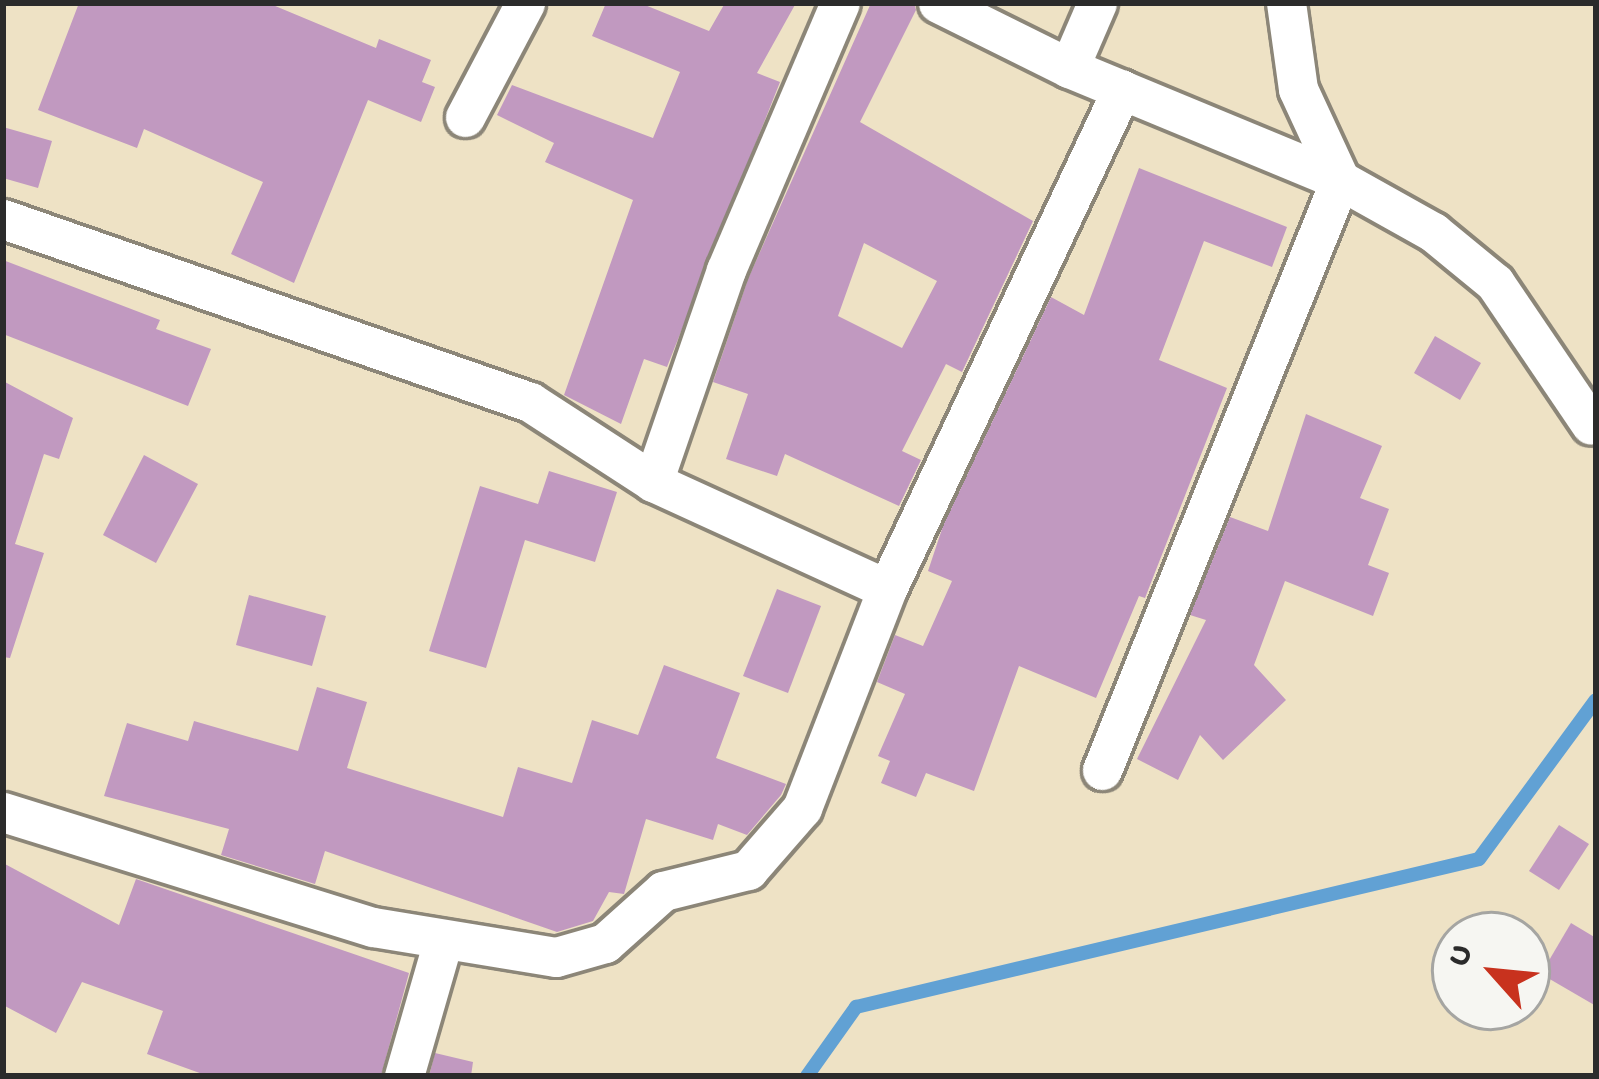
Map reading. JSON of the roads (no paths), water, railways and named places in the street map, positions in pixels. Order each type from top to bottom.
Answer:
[{"type":"street","points":[[465,117],[525,3]]},
{"type":"street","points":[[653,482],[726,270],[840,3]]},
{"type":"street","points":[[938,3],[1069,68],[1340,180],[1432,232],[1495,284],[1591,425]]},
{"type":"street","points":[[1069,68],[1096,3]]},
{"type":"street","points":[[1102,770],[1340,180],[1298,89],[1286,3]]},
{"type":"street","points":[[3,812],[442,944],[556,958],[605,943],[663,891],[748,870],[802,808],[887,589],[1122,88]]},
{"type":"street","points":[[3,219],[530,402],[653,482],[887,589]]},
{"type":"street","points":[[404,1076],[442,944]]},
{"type":"waterway","points":[[807,1076],[856,1007],[1479,859],[1596,700]]}]
